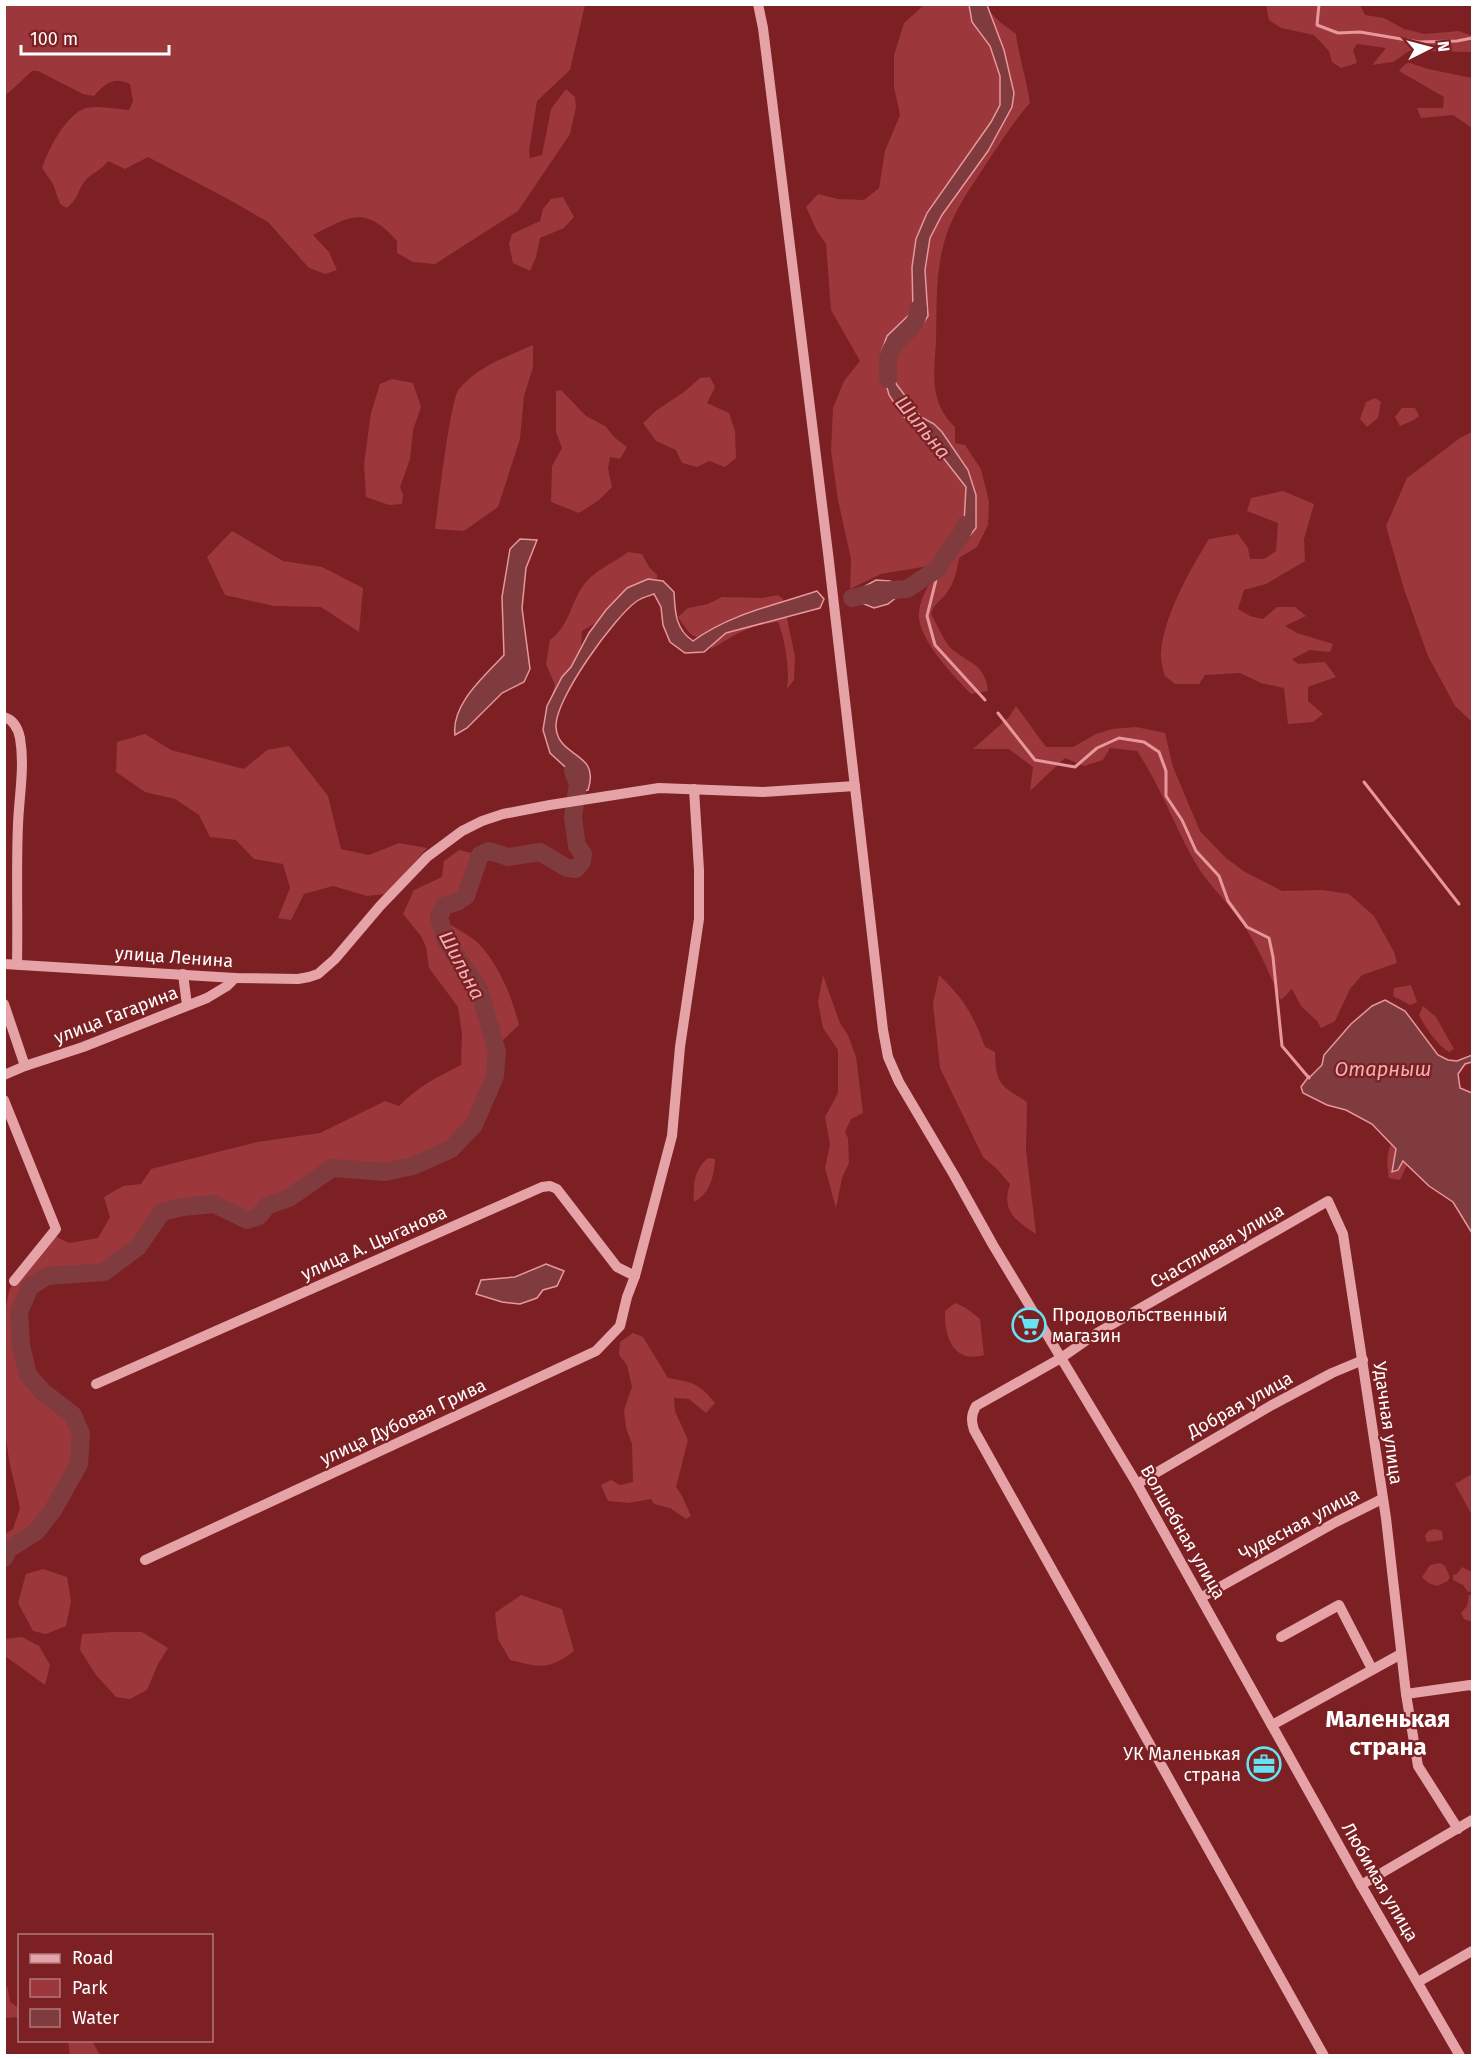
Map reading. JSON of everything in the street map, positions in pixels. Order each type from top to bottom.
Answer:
[{"type":"street","name":"Волшебная улица","points":[[758,4],[763,28],[802,360],[828,553],[888,1058],[899,1082],[993,1245],[1137,1484],[1272,1725]]},
{"type":"street","points":[[4,717],[10,719],[16,726],[20,737],[22,769],[18,824],[18,964]]},
{"type":"street","name":"улица Ленина","points":[[4,964],[235,978],[298,979],[309,977],[318,974],[335,959],[380,906],[427,857],[444,843],[482,821],[503,814],[550,805],[658,788],[763,792],[855,786]]},
{"type":"street","name":"улица Дубовая Грива","points":[[146,1560],[596,1351],[620,1326],[672,1136],[680,1047],[699,919],[699,870],[694,789]]},
{"type":"street","points":[[183,974],[187,1005]]},
{"type":"street","name":"улица Гагарина","points":[[4,1075],[83,1047],[187,1005],[222,990],[235,978]]},
{"type":"street","points":[[4,1004],[25,1066]]},
{"type":"street","points":[[4,1100],[56,1229],[14,1281]]},
{"type":"street","name":"улица А. Цыганова","points":[[96,1384],[542,1186],[557,1189],[617,1267],[635,1276]]},
{"type":"street","name":"Счастливая улица","points":[[1324,2055],[971,1422],[976,1406],[1060,1358],[1097,1333],[1328,1201]]},
{"type":"street","name":"Удачная улица","points":[[1328,1201],[1344,1234],[1386,1518],[1406,1694],[1418,1766],[1458,1829]]},
{"type":"street","name":"Добрая улица","points":[[1137,1484],[1272,1405],[1362,1360]]},
{"type":"street","name":"Чудесная улица","points":[[1202,1597],[1382,1499]]},
{"type":"street","points":[[1281,1637],[1339,1605],[1372,1669]]},
{"type":"street","points":[[1272,1725],[1401,1654]]},
{"type":"street","points":[[1406,1694],[1473,1686]]},
{"type":"street","name":"Любимая улица","points":[[1272,1725],[1361,1885],[1460,2055]]},
{"type":"street","points":[[1361,1885],[1473,1820]]},
{"type":"street","points":[[1418,1982],[1473,1951]]},
{"type":"green space","points":[[4,5],[585,5],[570,70],[537,101],[529,151],[530,158],[542,155],[551,109],[566,89],[575,97],[576,107],[570,134],[518,211],[435,264],[413,262],[397,253],[397,241],[376,222],[357,217],[348,219],[313,235],[329,252],[337,270],[325,274],[309,268],[268,222],[148,157],[125,169],[108,161],[88,178],[67,208],[60,204],[53,184],[42,168],[53,143],[72,117],[86,108],[129,110],[133,101],[130,84],[119,81],[110,82],[94,96],[83,94],[38,71],[32,71],[5,96]]},
{"type":"green space","points":[[924,5],[983,5],[1016,34],[1030,103],[1004,137],[957,211],[943,247],[939,271],[934,377],[937,398],[947,418],[955,427],[955,443],[965,445],[981,469],[989,502],[988,525],[977,547],[959,558],[952,583],[931,614],[950,647],[976,666],[984,676],[988,691],[971,694],[930,645],[920,622],[919,612],[922,599],[940,564],[881,574],[850,589],[851,559],[838,500],[831,451],[833,408],[844,381],[860,361],[831,310],[826,244],[806,207],[818,194],[838,199],[864,200],[879,188],[885,151],[900,115],[894,87],[894,55],[904,23]]},
{"type":"green space","points":[[1266,5],[1360,5],[1365,15],[1384,18],[1404,29],[1425,34],[1459,31],[1472,36],[1471,52],[1409,51],[1393,62],[1372,65],[1386,48],[1357,44],[1353,50],[1357,63],[1341,68],[1332,62],[1329,51],[1314,35],[1281,28],[1269,20]]},
{"type":"green space","points":[[1407,62],[1472,78],[1472,128],[1453,115],[1421,118],[1417,108],[1443,108],[1444,97],[1399,71]]},
{"type":"green space","points":[[563,197],[574,217],[564,228],[540,238],[530,271],[513,263],[509,244],[512,234],[540,221],[543,209],[551,199]]},
{"type":"green space","points":[[533,345],[533,367],[524,396],[520,439],[498,507],[464,531],[435,529],[448,433],[459,389],[484,368]]},
{"type":"green space","points":[[710,377],[715,387],[707,403],[729,413],[735,431],[736,458],[725,467],[709,461],[697,467],[682,463],[676,450],[656,441],[643,423],[700,378]]},
{"type":"green space","points":[[392,379],[413,383],[421,407],[413,430],[410,459],[400,487],[403,495],[402,504],[389,505],[366,497],[364,464],[371,413],[380,384]]},
{"type":"green space","points":[[561,390],[586,416],[605,426],[627,447],[620,459],[610,457],[608,469],[612,487],[599,500],[579,513],[551,502],[552,466],[562,448],[556,432],[556,391]]},
{"type":"green space","points":[[1375,398],[1381,402],[1378,418],[1367,427],[1360,419],[1366,402]]},
{"type":"green space","points":[[1402,408],[1415,408],[1419,416],[1400,426],[1395,417]]},
{"type":"green space","points":[[1472,432],[1472,722],[1455,706],[1428,656],[1404,589],[1386,526],[1407,478],[1460,438]]},
{"type":"green space","points":[[1283,491],[1314,504],[1304,539],[1305,561],[1266,584],[1244,590],[1238,609],[1250,616],[1263,619],[1277,607],[1295,607],[1306,616],[1285,626],[1297,633],[1333,644],[1330,652],[1310,650],[1292,659],[1298,664],[1325,662],[1336,677],[1308,687],[1308,701],[1323,714],[1313,722],[1288,724],[1284,688],[1261,683],[1240,673],[1205,675],[1199,684],[1175,684],[1165,676],[1161,655],[1163,638],[1172,608],[1209,539],[1238,534],[1248,548],[1250,559],[1264,559],[1276,551],[1278,523],[1247,511],[1251,498]]},
{"type":"green space","points":[[232,531],[283,561],[322,567],[363,588],[359,632],[321,607],[274,606],[225,595],[207,557]]},
{"type":"green space","points":[[628,552],[642,554],[657,578],[625,588],[613,613],[582,631],[580,664],[551,714],[550,701],[555,685],[546,664],[550,640],[561,628],[587,581]]},
{"type":"green space","points":[[778,595],[783,599],[795,657],[794,680],[787,689],[786,655],[778,622],[750,628],[711,649],[713,637],[700,638],[692,635],[678,617],[688,608],[708,604],[722,597],[762,598]]},
{"type":"green space","points":[[1016,706],[1046,747],[1073,747],[1096,734],[1112,729],[1136,727],[1165,733],[1173,767],[1200,831],[1226,858],[1245,872],[1282,891],[1323,890],[1349,894],[1374,916],[1394,952],[1397,963],[1362,975],[1350,989],[1335,1021],[1321,1028],[1301,1006],[1292,989],[1281,1000],[1254,942],[1237,916],[1199,869],[1137,751],[1110,748],[1103,760],[1084,766],[1065,758],[1030,791],[1033,767],[1009,749],[973,749],[1009,717]]},
{"type":"green space","points":[[145,734],[171,750],[244,769],[267,750],[289,746],[328,796],[341,849],[369,855],[399,843],[427,848],[386,894],[367,896],[333,886],[304,894],[291,920],[278,918],[290,888],[283,864],[254,859],[236,840],[210,837],[199,815],[175,799],[145,792],[116,772],[117,742]]},
{"type":"green space","points":[[459,850],[480,855],[466,896],[444,906],[439,917],[476,941],[486,952],[504,982],[519,1025],[502,1041],[497,1052],[495,1076],[474,1125],[451,1149],[413,1166],[385,1172],[332,1168],[289,1198],[268,1205],[259,1216],[247,1220],[214,1204],[162,1212],[138,1247],[104,1272],[99,1268],[62,1266],[30,1287],[19,1312],[21,1345],[28,1375],[43,1392],[73,1415],[81,1434],[79,1464],[53,1510],[36,1532],[9,1549],[5,1559],[5,1534],[13,1529],[20,1508],[9,1460],[4,1424],[5,1312],[9,1291],[14,1281],[55,1236],[69,1243],[98,1238],[110,1217],[104,1197],[123,1186],[141,1184],[151,1169],[257,1142],[320,1133],[385,1101],[399,1106],[436,1078],[461,1065],[462,1034],[458,1007],[429,968],[426,947],[421,936],[403,914],[414,890],[442,877],[444,861]]},
{"type":"green space","points":[[823,975],[840,1023],[848,1035],[856,1057],[863,1113],[851,1119],[845,1132],[848,1138],[849,1163],[842,1178],[836,1208],[825,1168],[830,1144],[825,1117],[838,1093],[838,1050],[823,1028],[818,1002]]},
{"type":"green space","points":[[939,975],[967,1008],[985,1047],[995,1052],[998,1078],[1001,1083],[1027,1102],[1026,1150],[1036,1234],[1012,1214],[1007,1201],[1010,1184],[983,1157],[940,1068],[933,1004]]},
{"type":"green space","points":[[1411,985],[1417,1002],[1410,1005],[1393,996],[1394,988]]},
{"type":"green space","points":[[1423,1006],[1436,1017],[1454,1049],[1449,1052],[1432,1035],[1419,1015]]},
{"type":"green space","points":[[1391,1144],[1396,1149],[1393,1172],[1398,1170],[1403,1161],[1407,1165],[1400,1180],[1389,1178],[1387,1161]]},
{"type":"green space","points":[[708,1158],[715,1159],[714,1172],[704,1194],[694,1202],[695,1178],[700,1167]]},
{"type":"green space","points":[[955,1303],[980,1319],[984,1355],[973,1357],[965,1355],[952,1346],[946,1330],[945,1311]]},
{"type":"green space","points":[[633,1333],[643,1337],[668,1378],[695,1384],[715,1403],[706,1413],[689,1399],[674,1398],[675,1411],[688,1440],[676,1487],[691,1516],[686,1519],[670,1508],[654,1504],[651,1499],[629,1503],[608,1501],[601,1485],[611,1480],[620,1485],[633,1482],[632,1444],[626,1428],[624,1410],[632,1387],[627,1365],[619,1355],[620,1342]]},
{"type":"green space","points":[[1472,1474],[1472,1515],[1455,1484]]},
{"type":"green space","points":[[1434,1529],[1442,1531],[1443,1540],[1427,1542],[1425,1536],[1428,1531]]},
{"type":"green space","points":[[1440,1563],[1445,1566],[1450,1577],[1448,1581],[1437,1586],[1428,1583],[1422,1577],[1430,1565]]},
{"type":"green space","points":[[1462,1567],[1472,1572],[1472,1591],[1468,1592],[1463,1585],[1453,1580],[1453,1575],[1457,1574]]},
{"type":"green space","points":[[43,1569],[67,1577],[71,1601],[66,1626],[46,1634],[33,1631],[18,1603],[26,1574]]},
{"type":"green space","points":[[521,1595],[562,1609],[574,1651],[557,1662],[543,1666],[510,1660],[498,1639],[495,1613]]},
{"type":"green space","points":[[1469,1595],[1472,1595],[1472,1622],[1464,1619],[1461,1613],[1467,1606]]},
{"type":"green space","points":[[142,1632],[168,1648],[147,1690],[130,1699],[116,1697],[96,1675],[80,1650],[82,1634]]},
{"type":"green space","points":[[22,1637],[39,1646],[50,1665],[45,1685],[5,1656],[5,1639]]},
{"type":"green space","points":[[7,1985],[10,2002],[17,2007],[18,2017],[5,2018]]},
{"type":"green space","points":[[68,2042],[93,2042],[100,2055],[70,2055]]},
{"type":"water","points":[[969,5],[987,5],[1004,50],[1014,93],[1012,107],[988,151],[942,215],[930,238],[925,270],[928,316],[922,325],[900,335],[892,343],[888,367],[897,385],[921,417],[934,424],[942,432],[968,470],[976,495],[976,528],[960,547],[950,544],[964,523],[966,487],[934,446],[903,416],[889,395],[882,369],[881,353],[887,336],[913,311],[912,267],[916,239],[927,213],[991,122],[1000,105],[1000,76],[990,46],[972,22]]},
{"type":"water","points":[[520,539],[537,540],[526,568],[522,608],[530,669],[524,682],[502,693],[467,728],[455,735],[458,712],[464,702],[479,681],[504,655],[502,597],[510,549]]},
{"type":"water","points":[[648,579],[663,581],[674,592],[679,625],[693,641],[737,617],[769,606],[817,591],[824,599],[820,608],[726,633],[704,652],[685,653],[670,642],[663,625],[661,607],[654,594],[637,601],[601,640],[575,679],[558,714],[556,727],[558,737],[589,768],[588,790],[575,793],[576,777],[550,753],[543,730],[547,706],[589,633],[606,610],[627,588]]},
{"type":"water","points":[[876,580],[890,581],[907,589],[888,604],[874,608],[859,602],[858,590]]},
{"type":"water","name":"Отарныш","points":[[1385,1000],[1405,1011],[1438,1055],[1457,1061],[1472,1055],[1472,1062],[1465,1064],[1458,1074],[1460,1088],[1472,1093],[1472,1233],[1453,1202],[1429,1186],[1403,1161],[1398,1170],[1392,1172],[1396,1149],[1372,1124],[1346,1110],[1327,1105],[1303,1093],[1301,1087],[1309,1076],[1322,1065],[1324,1055],[1351,1024],[1372,1006]]},
{"type":"water","points":[[546,1264],[564,1271],[557,1286],[543,1290],[537,1298],[520,1304],[502,1302],[476,1294],[481,1280],[515,1277]]},
{"type":"waterway","points":[[1319,4],[1317,25],[1338,33],[1360,32],[1419,42],[1457,41],[1472,38]]},
{"type":"waterway","name":"Шильна","points":[[888,379],[889,353],[912,327],[918,309]]},
{"type":"waterway","name":"Шильна","points":[[852,598],[880,591],[907,589],[939,568],[965,525]]},
{"type":"waterway","points":[[939,568],[927,616],[935,645],[985,700]]},
{"type":"waterway","points":[[998,713],[1035,760],[1075,767],[1097,748],[1119,738],[1144,742],[1159,752],[1166,771],[1166,796],[1182,820],[1196,851],[1219,876],[1228,901],[1247,927],[1269,938],[1282,1046],[1309,1078]]},
{"type":"waterway","name":"Шильна","points":[[4,1558],[9,1549],[36,1532],[53,1510],[79,1464],[81,1434],[73,1415],[43,1392],[28,1375],[21,1345],[19,1312],[30,1287],[47,1276],[104,1272],[138,1247],[162,1212],[214,1204],[247,1220],[259,1216],[268,1205],[289,1198],[332,1168],[385,1172],[413,1166],[451,1149],[474,1125],[495,1076],[497,1052],[479,989],[446,941],[439,917],[444,906],[466,896],[480,855],[489,851],[508,857],[540,852],[567,868],[576,869],[582,862],[583,854],[577,846],[573,817],[578,784],[573,771]]},
{"type":"waterway","points":[[1364,782],[1459,904]]},
{"type":"place","name":"Продовольственный магазин","points":[[1029,1325]]},
{"type":"place","name":"УК Маленькая страна","points":[[1264,1764]]},
{"type":"district","name":"Маленькая страна","points":[[1388,1733]]}]
